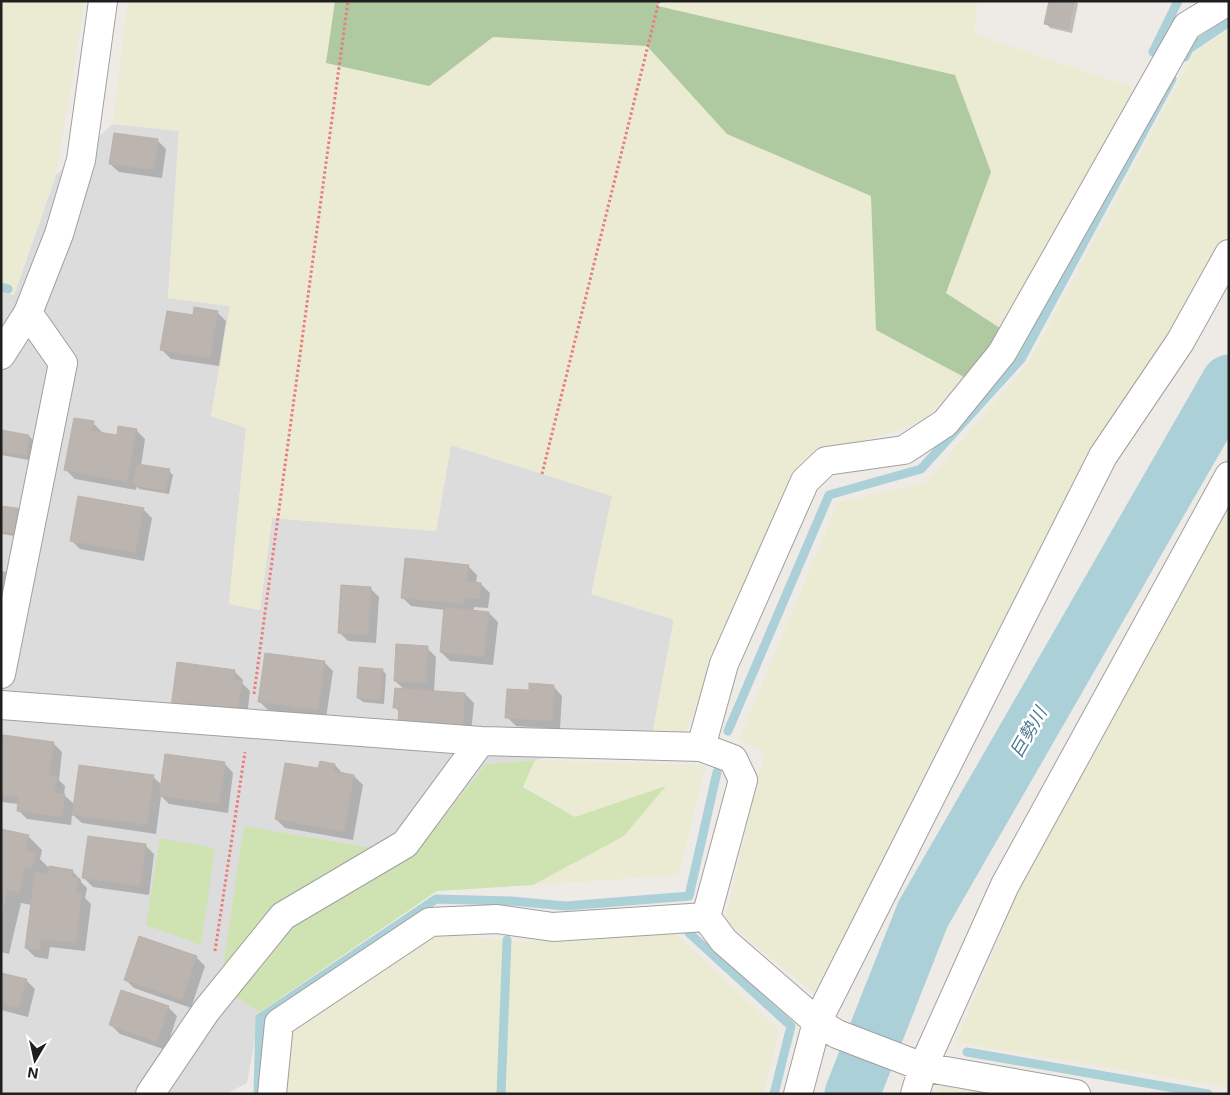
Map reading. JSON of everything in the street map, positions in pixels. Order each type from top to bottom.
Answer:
[{"type":"street","points":[[1,355],[28,313],[59,234],[81,160],[103,1]]},
{"type":"street","points":[[701,747],[724,664],[805,481],[826,461],[904,450],[945,422],[1002,353],[1187,26],[1228,1]]},
{"type":"street","points":[[798,1094],[827,1028],[1103,456],[1180,342],[1229,254]]},
{"type":"street","points":[[1,674],[63,363],[28,313]]},
{"type":"street","points":[[915,1094],[923,1066],[1005,885],[1229,476]]},
{"type":"street","points":[[1,705],[481,741],[701,747],[732,759],[743,780],[706,917]]},
{"type":"street","points":[[150,1094],[206,1011],[283,916],[405,844],[481,741]]},
{"type":"street","points":[[706,917],[724,941],[827,1028],[923,1066],[1076,1094]]},
{"type":"street","points":[[272,1094],[279,1023],[430,922],[497,919],[553,927],[706,917]]},
{"type":"path","points":[[215,954],[250,724],[348,1]]},
{"type":"path","points":[[542,474],[658,1]]},
{"type":"shaded area","points":[[113,124],[179,131],[168,298],[230,306],[211,416],[246,428],[229,604],[260,610],[272,518],[436,531],[451,445],[612,496],[592,594],[674,619],[652,736],[535,760],[486,764],[417,850],[233,996],[260,1012],[247,1083],[226,1094],[1,1094],[1,292],[14,295],[56,175]]},
{"type":"green space","points":[[1,1],[85,1],[56,175],[14,295],[1,292]]},
{"type":"green space","points":[[128,1],[335,1],[326,63],[428,86],[493,37],[647,46],[727,134],[871,196],[876,330],[964,377],[923,421],[801,462],[683,737],[652,736],[674,620],[591,594],[612,496],[451,445],[436,531],[272,518],[260,610],[229,604],[246,428],[211,416],[230,306],[168,298],[179,131],[113,124]]},
{"type":"green space","points":[[335,1],[659,1],[658,6],[955,75],[991,172],[946,293],[1003,330],[964,377],[876,330],[871,196],[727,134],[647,46],[493,37],[429,86],[326,63]]},
{"type":"green space","points":[[659,1],[978,1],[974,34],[1140,90],[1003,330],[946,293],[991,172],[657,6]]},
{"type":"green space","points":[[1229,29],[1229,230],[1177,326],[1091,454],[814,993],[725,920],[764,752],[739,739],[838,502],[925,483],[1029,362],[1194,53]]},
{"type":"green space","points":[[1229,503],[1229,1087],[956,1043],[1015,898]]},
{"type":"green space","points":[[535,760],[705,765],[679,875],[533,885],[624,836],[665,787],[575,817],[523,786]]},
{"type":"green space","points":[[535,760],[523,787],[575,817],[666,786],[624,836],[533,885],[437,891],[260,1012],[233,996],[285,923],[417,850],[486,764]]},
{"type":"green space","points":[[244,826],[372,848],[222,974]]},
{"type":"green space","points":[[160,838],[215,848],[201,945],[146,925]]},
{"type":"green space","points":[[673,931],[779,1030],[763,1094],[284,1094],[289,1031],[436,932],[518,942]]},
{"type":"green space","points":[[941,1081],[1012,1094],[937,1094]]},
{"type":"building","points":[[1049,1],[1074,1],[1068,29],[1044,24]]},
{"type":"building","points":[[114,133],[158,139],[154,170],[109,164]]},
{"type":"building","points":[[194,307],[218,311],[210,358],[160,350],[167,311],[193,315]]},
{"type":"building","points":[[74,418],[94,421],[92,431],[117,435],[118,426],[137,429],[127,482],[64,470]]},
{"type":"building","points":[[1,430],[29,435],[26,456],[1,452]]},
{"type":"building","points":[[137,464],[170,469],[165,491],[133,485]]},
{"type":"building","points":[[78,496],[144,508],[135,553],[70,541]]},
{"type":"building","points":[[1,506],[23,509],[19,534],[1,531]]},
{"type":"building","points":[[405,558],[469,565],[467,581],[481,583],[480,599],[465,598],[464,604],[401,598]]},
{"type":"building","points":[[1,571],[8,573],[1,599]]},
{"type":"building","points":[[341,585],[371,587],[368,635],[338,633]]},
{"type":"building","points":[[444,607],[489,612],[484,657],[440,652]]},
{"type":"building","points":[[396,644],[428,646],[426,683],[394,681]]},
{"type":"building","points":[[265,653],[325,661],[318,710],[258,702]]},
{"type":"building","points":[[177,662],[235,670],[233,680],[242,681],[237,716],[171,707]]},
{"type":"building","points":[[359,667],[383,669],[380,700],[357,698]]},
{"type":"building","points":[[529,683],[554,685],[552,721],[505,718],[507,689],[529,690]]},
{"type":"building","points":[[395,688],[465,693],[463,725],[439,724],[438,731],[413,729],[413,722],[398,721],[399,708],[393,708]]},
{"type":"building","points":[[3,735],[54,742],[49,775],[57,776],[54,793],[65,794],[62,817],[17,811],[18,797],[1,795],[1,747]]},
{"type":"building","points":[[165,754],[225,762],[219,804],[159,796]]},
{"type":"building","points":[[320,761],[335,764],[334,771],[354,775],[344,832],[275,819],[285,763],[318,768]]},
{"type":"building","points":[[79,765],[154,775],[147,825],[72,815]]},
{"type":"building","points":[[1,829],[29,835],[26,850],[36,853],[32,868],[25,867],[19,893],[8,890],[1,917]]},
{"type":"building","points":[[88,836],[146,844],[140,886],[82,878]]},
{"type":"building","points":[[49,866],[73,870],[72,877],[78,878],[76,893],[82,894],[76,943],[41,939],[40,951],[25,948],[35,872],[48,874]]},
{"type":"building","points":[[139,936],[197,956],[182,1000],[124,980]]},
{"type":"building","points":[[1,973],[27,979],[19,1008],[1,1004]]},
{"type":"building","points":[[121,990],[169,1006],[157,1042],[109,1025]]},
{"type":"waterway","points":[[1153,52],[1178,1]]},
{"type":"waterway","points":[[1185,57],[1189,49],[1229,22]]},
{"type":"waterway","points":[[728,731],[829,495],[921,469],[1021,359],[1172,79]]},
{"type":"waterway","points":[[1,287],[8,289]]},
{"type":"waterway","name":"巨勢川","points":[[852,1094],[923,914],[1229,382]]},
{"type":"waterway","points":[[258,1094],[260,1018],[436,899],[511,901],[566,906],[689,896],[717,772]]},
{"type":"waterway","points":[[689,933],[791,1026],[774,1094]]},
{"type":"waterway","points":[[501,1094],[507,940]]},
{"type":"waterway","points":[[967,1052],[1208,1094]]}]
